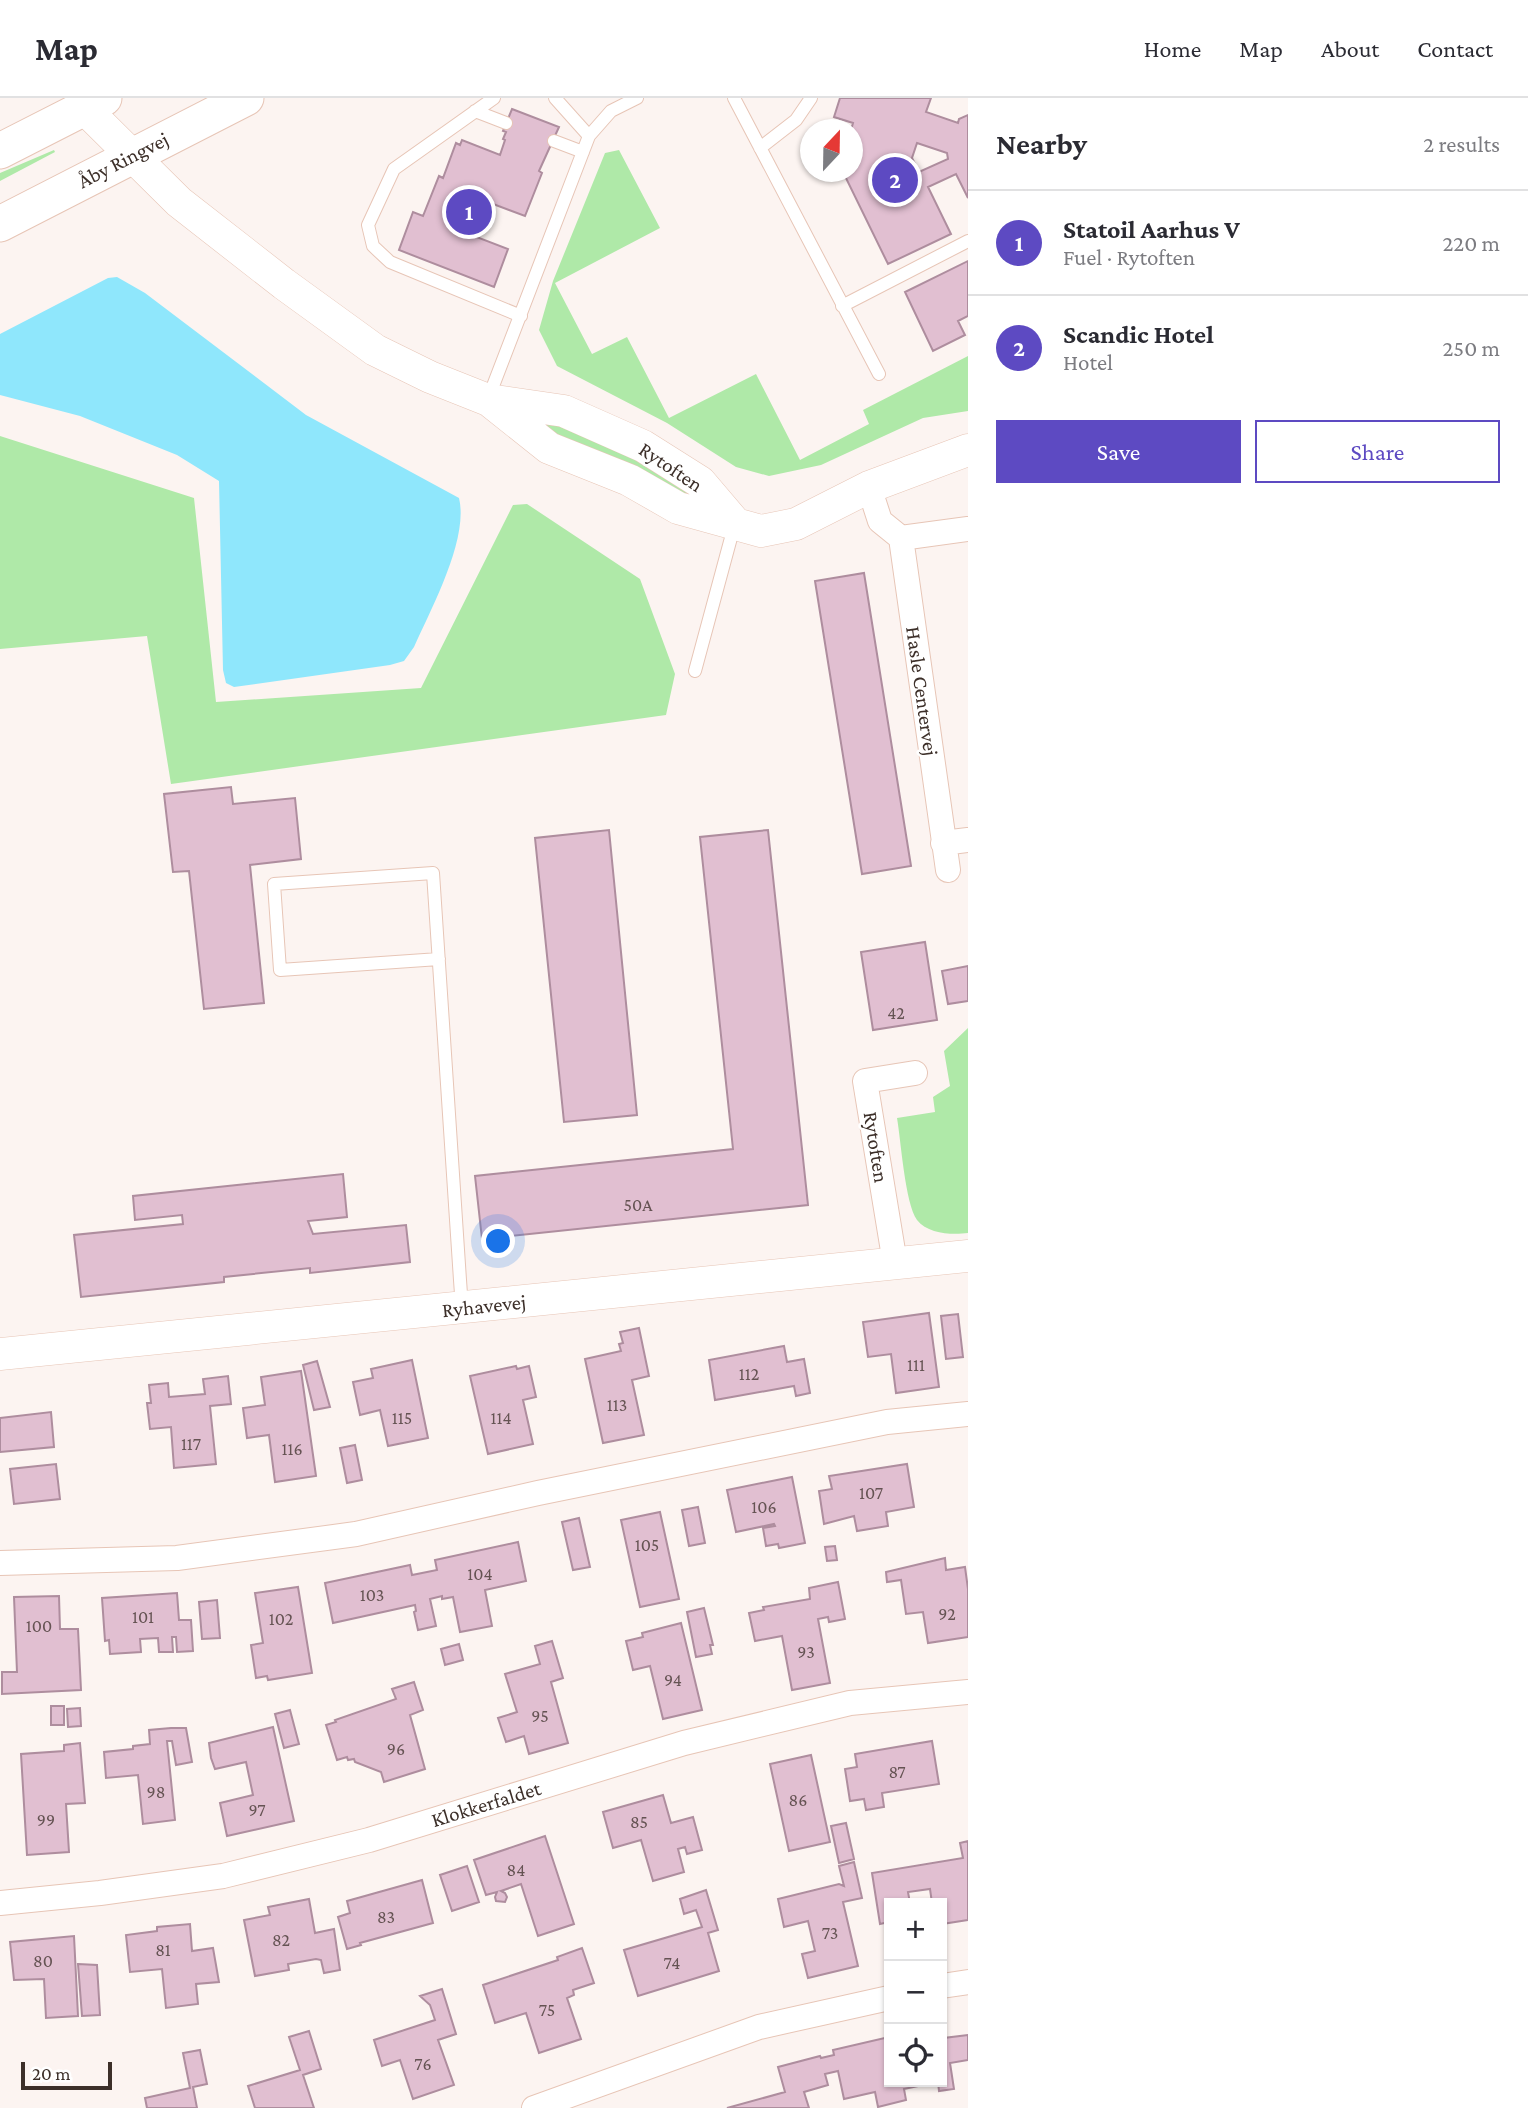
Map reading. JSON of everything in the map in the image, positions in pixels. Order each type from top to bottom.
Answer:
[{"type":"main road","name":"Åby Ringvej","points":[[0,224],[246,98]]},
{"type":"main road","points":[[0,151],[87,101]]},
{"type":"street","name":"Rytoften","points":[[87,101],[132,155],[188,209],[375,349],[430,377],[488,400],[564,411],[643,446],[700,482],[735,523]]},
{"type":"street","points":[[735,523],[761,531],[796,524],[869,487],[968,450]]},
{"type":"street","points":[[869,487],[880,521],[901,538],[968,529]]},
{"type":"street","name":"Hasle Centervej","points":[[901,538],[948,870]]},
{"type":"street","points":[[943,844],[968,840]]},
{"type":"street","name":"Rytoften","points":[[895,1263],[865,1081],[915,1073]]},
{"type":"street","name":"Ryhavevej","points":[[0,1353],[968,1256]]},
{"type":"street","points":[[0,1563],[177,1558],[356,1534],[538,1493],[887,1422],[968,1414]]},
{"type":"street","name":"Klokkerfaldet","points":[[0,1903],[223,1876],[369,1840],[684,1743],[850,1703],[968,1692]]},
{"type":"street","points":[[947,1985],[968,1982]]},
{"type":"street","points":[[534,2108],[759,2027],[884,1999]]},
{"type":"lane","points":[[494,98],[394,169],[368,225],[373,246],[390,262],[521,316]]},
{"type":"lane","points":[[555,98],[589,135]]},
{"type":"lane","points":[[488,400],[589,135],[611,111],[637,98]]},
{"type":"lane","points":[[734,98],[879,374]]},
{"type":"lane","points":[[760,148],[796,120],[811,98]]},
{"type":"lane","points":[[475,111],[506,123]]},
{"type":"lane","points":[[554,141],[583,152]]},
{"type":"lane","points":[[842,306],[968,241]]},
{"type":"lane","points":[[695,671],[735,523]]},
{"type":"lane","points":[[439,959],[280,970],[274,884],[433,873],[439,959],[462,1308]]},
{"type":"green space","points":[[54,150],[55,152],[0,181],[0,173]]},
{"type":"green space","points":[[619,150],[660,228],[555,283],[592,354],[627,337],[669,418],[756,374],[800,460],[869,424],[863,410],[968,356],[968,411],[923,418],[821,465],[769,476],[736,467],[667,423],[557,366],[539,330],[553,281],[605,153]]},
{"type":"green space","points":[[538,418],[639,458],[693,492],[686,497],[652,475],[612,457],[535,433]]},
{"type":"green space","points":[[0,436],[194,498],[216,702],[421,688],[513,505],[527,504],[640,579],[675,674],[666,715],[171,784],[147,636],[0,649]]},
{"type":"green space","points":[[968,1028],[968,1233],[948,1233],[934,1231],[922,1225],[913,1212],[906,1186],[897,1118],[935,1112],[933,1097],[950,1086],[944,1051]]},
{"type":"water","points":[[117,277],[145,293],[306,415],[459,498],[459,533],[447,574],[414,647],[404,661],[234,687],[226,683],[223,670],[219,481],[177,455],[80,416],[0,395],[0,334],[108,278]]},
{"type":"building","points":[[840,98],[931,98],[926,112],[958,123],[959,119],[968,115],[968,198],[956,174],[928,187],[951,234],[888,264],[848,182],[863,182],[863,119],[834,117]],"holes":[[[917,143],[947,153],[948,159],[919,172],[912,158]]]},
{"type":"building","points":[[512,109],[559,127],[539,171],[542,173],[525,216],[480,199],[466,233],[508,249],[494,287],[399,250],[413,212],[423,216],[439,176],[443,178],[456,143],[460,145],[462,140],[500,155],[506,132],[503,131]]},
{"type":"building","points":[[968,261],[968,316],[958,321],[965,335],[933,351],[905,292]]},
{"type":"building","points":[[864,573],[911,866],[862,874],[815,581]]},
{"type":"building","points":[[231,787],[233,804],[295,798],[301,859],[250,865],[264,1003],[204,1009],[189,871],[173,872],[164,794]]},
{"type":"building","points":[[609,830],[637,1115],[564,1122],[535,838]]},
{"type":"building","points":[[768,830],[808,1205],[482,1239],[475,1176],[733,1149],[700,837]]},
{"type":"building","points":[[925,942],[937,1020],[873,1030],[861,952]]},
{"type":"building","points":[[968,966],[968,1001],[948,1004],[942,971]]},
{"type":"building","points":[[343,1174],[347,1217],[308,1221],[313,1234],[406,1225],[410,1262],[310,1273],[310,1268],[224,1277],[224,1282],[81,1297],[74,1235],[183,1224],[182,1215],[135,1220],[133,1196]]},
{"type":"building","points":[[929,1313],[939,1387],[896,1393],[891,1354],[868,1357],[863,1322]]},
{"type":"building","points":[[958,1314],[963,1357],[946,1359],[941,1316]]},
{"type":"building","points":[[639,1328],[649,1376],[632,1380],[644,1435],[603,1443],[585,1359],[621,1351],[619,1344],[623,1343],[620,1332]]},
{"type":"building","points":[[784,1346],[787,1362],[804,1359],[810,1393],[796,1396],[794,1386],[715,1400],[709,1360]]},
{"type":"building","points":[[412,1360],[428,1438],[388,1446],[380,1410],[360,1415],[353,1382],[373,1378],[371,1369]]},
{"type":"building","points":[[317,1361],[330,1407],[314,1410],[303,1365]]},
{"type":"building","points":[[516,1366],[517,1369],[529,1366],[536,1397],[523,1400],[533,1444],[488,1454],[470,1376]]},
{"type":"building","points":[[301,1371],[316,1476],[275,1482],[269,1435],[247,1438],[243,1408],[265,1405],[261,1377]]},
{"type":"building","points":[[228,1376],[231,1404],[210,1406],[216,1464],[174,1468],[171,1427],[150,1429],[147,1403],[151,1403],[149,1385],[168,1383],[169,1397],[205,1394],[203,1379]]},
{"type":"building","points":[[51,1412],[54,1447],[0,1452],[0,1418]]},
{"type":"building","points":[[355,1445],[362,1480],[347,1483],[340,1448]]},
{"type":"building","points":[[56,1464],[60,1499],[14,1504],[10,1469]]},
{"type":"building","points":[[907,1464],[914,1507],[886,1512],[888,1526],[857,1531],[854,1516],[824,1524],[819,1491],[832,1489],[829,1476]]},
{"type":"building","points":[[792,1477],[805,1543],[779,1548],[778,1544],[766,1546],[763,1528],[775,1526],[774,1524],[736,1532],[727,1490]]},
{"type":"building","points":[[698,1507],[705,1543],[689,1546],[682,1510]]},
{"type":"building","points":[[660,1512],[679,1599],[640,1607],[621,1520]]},
{"type":"building","points":[[579,1518],[590,1567],[573,1570],[562,1522]]},
{"type":"building","points":[[518,1542],[526,1581],[485,1590],[492,1626],[460,1632],[453,1597],[442,1599],[442,1596],[430,1599],[436,1626],[418,1630],[415,1605],[333,1623],[325,1583],[410,1565],[412,1575],[437,1570],[435,1560]]},
{"type":"building","points":[[835,1546],[837,1560],[827,1561],[825,1547]]},
{"type":"building","points":[[945,1558],[946,1570],[965,1567],[968,1637],[928,1643],[923,1612],[906,1614],[901,1580],[887,1582],[886,1572]]},
{"type":"building","points":[[838,1582],[845,1619],[829,1622],[828,1617],[818,1619],[830,1683],[792,1690],[782,1636],[755,1641],[749,1613],[764,1610],[763,1607],[810,1599],[809,1588]]},
{"type":"building","points":[[298,1587],[312,1673],[268,1680],[267,1676],[256,1678],[251,1645],[263,1643],[255,1593]]},
{"type":"building","points":[[177,1593],[179,1620],[191,1620],[193,1651],[177,1652],[176,1637],[172,1637],[173,1652],[159,1652],[158,1638],[140,1639],[141,1652],[110,1654],[109,1640],[105,1641],[102,1598]]},
{"type":"building","points":[[59,1596],[60,1629],[78,1629],[81,1690],[2,1694],[2,1672],[17,1672],[14,1597]]},
{"type":"building","points":[[217,1600],[220,1638],[202,1639],[199,1602]]},
{"type":"building","points":[[704,1608],[713,1645],[710,1645],[712,1654],[696,1657],[687,1612]]},
{"type":"building","points":[[681,1623],[702,1710],[663,1719],[650,1666],[633,1670],[626,1641],[643,1637],[642,1633]]},
{"type":"building","points":[[552,1641],[563,1678],[551,1682],[568,1743],[529,1754],[524,1736],[506,1742],[498,1718],[517,1712],[505,1674],[540,1664],[535,1646]]},
{"type":"building","points":[[459,1644],[463,1660],[445,1665],[441,1649]]},
{"type":"building","points":[[414,1682],[423,1710],[410,1715],[425,1769],[384,1782],[381,1772],[355,1762],[354,1759],[348,1760],[347,1757],[337,1760],[326,1725],[396,1699],[392,1689]]},
{"type":"building","points":[[51,1706],[64,1706],[64,1725],[51,1725]]},
{"type":"building","points":[[80,1708],[81,1726],[68,1727],[67,1709]]},
{"type":"building","points":[[290,1710],[299,1744],[284,1748],[275,1714]]},
{"type":"building","points":[[273,1727],[294,1821],[227,1836],[220,1803],[253,1795],[246,1762],[215,1769],[209,1743]]},
{"type":"building","points":[[186,1728],[192,1762],[176,1765],[172,1741],[167,1741],[175,1820],[143,1824],[138,1775],[106,1778],[104,1752],[150,1744],[149,1730]]},
{"type":"building","points":[[932,1741],[939,1784],[882,1793],[884,1807],[866,1810],[864,1799],[850,1801],[845,1769],[857,1767],[855,1754]]},
{"type":"building","points":[[80,1743],[85,1803],[66,1804],[69,1852],[27,1855],[21,1754],[64,1751],[64,1745]]},
{"type":"building","points":[[811,1755],[830,1842],[789,1851],[770,1764]]},
{"type":"building","points":[[663,1795],[671,1823],[693,1817],[702,1850],[687,1854],[685,1847],[678,1849],[684,1872],[653,1881],[641,1840],[613,1848],[603,1812]]},
{"type":"building","points":[[846,1823],[854,1859],[839,1863],[831,1826]]},
{"type":"building","points":[[545,1836],[574,1924],[538,1936],[521,1884],[501,1891],[507,1897],[505,1902],[496,1901],[497,1892],[486,1895],[474,1860]]},
{"type":"building","points":[[968,1841],[968,1920],[947,1923],[947,1898],[931,1898],[930,1889],[908,1892],[909,1898],[884,1898],[884,1923],[880,1924],[872,1873],[963,1858],[960,1843]]},
{"type":"building","points":[[854,1862],[862,1898],[843,1902],[858,1966],[808,1978],[802,1954],[815,1951],[808,1921],[784,1927],[778,1899],[839,1884],[844,1886],[839,1866]]},
{"type":"building","points":[[467,1866],[479,1902],[452,1911],[440,1875]]},
{"type":"building","points":[[422,1880],[433,1923],[347,1949],[338,1917],[350,1913],[347,1901]]},
{"type":"building","points":[[706,1890],[718,1930],[708,1933],[719,1971],[638,1996],[624,1950],[702,1927],[696,1910],[684,1914],[680,1899]]},
{"type":"building","points":[[309,1899],[315,1933],[334,1929],[340,1970],[324,1973],[321,1960],[316,1959],[288,1964],[289,1970],[255,1976],[244,1920],[270,1915],[268,1907]]},
{"type":"building","points":[[190,1924],[192,1951],[213,1948],[219,1982],[196,1984],[198,2004],[166,2008],[162,1969],[130,1972],[126,1935],[157,1931],[157,1927]]},
{"type":"building","points":[[74,1936],[78,2016],[46,2018],[44,1979],[14,1980],[10,1942]]},
{"type":"building","points":[[582,1948],[594,1983],[573,1990],[574,1995],[567,1998],[581,2039],[539,2053],[526,2013],[495,2023],[483,1985],[558,1960],[557,1957]]},
{"type":"building","points":[[78,1964],[97,1965],[100,2015],[82,2016]]},
{"type":"building","points":[[442,1989],[456,2034],[438,2040],[454,2085],[413,2099],[400,2060],[382,2066],[374,2040],[435,2020],[430,2005],[420,1996]]},
{"type":"building","points":[[309,2031],[321,2069],[303,2075],[314,2108],[255,2108],[248,2086],[300,2070],[289,2037]]},
{"type":"building","points":[[968,2035],[968,2060],[950,2063],[954,2089],[939,2091],[939,2087],[947,2087],[947,2038]]},
{"type":"building","points":[[884,2038],[884,2087],[913,2087],[904,2089],[906,2100],[878,2107],[875,2092],[844,2099],[838,2071],[825,2074],[828,2085],[804,2092],[809,2108],[727,2108],[785,2092],[778,2067],[834,2055],[833,2050]]},
{"type":"building","points":[[200,2050],[207,2084],[193,2087],[197,2108],[147,2108],[145,2098],[190,2088],[183,2053]]},
{"type":"place","name":"Scandic Hotel","points":[[895,180]]},
{"type":"place","name":"Statoil Aarhus V","points":[[469,212]]}]
